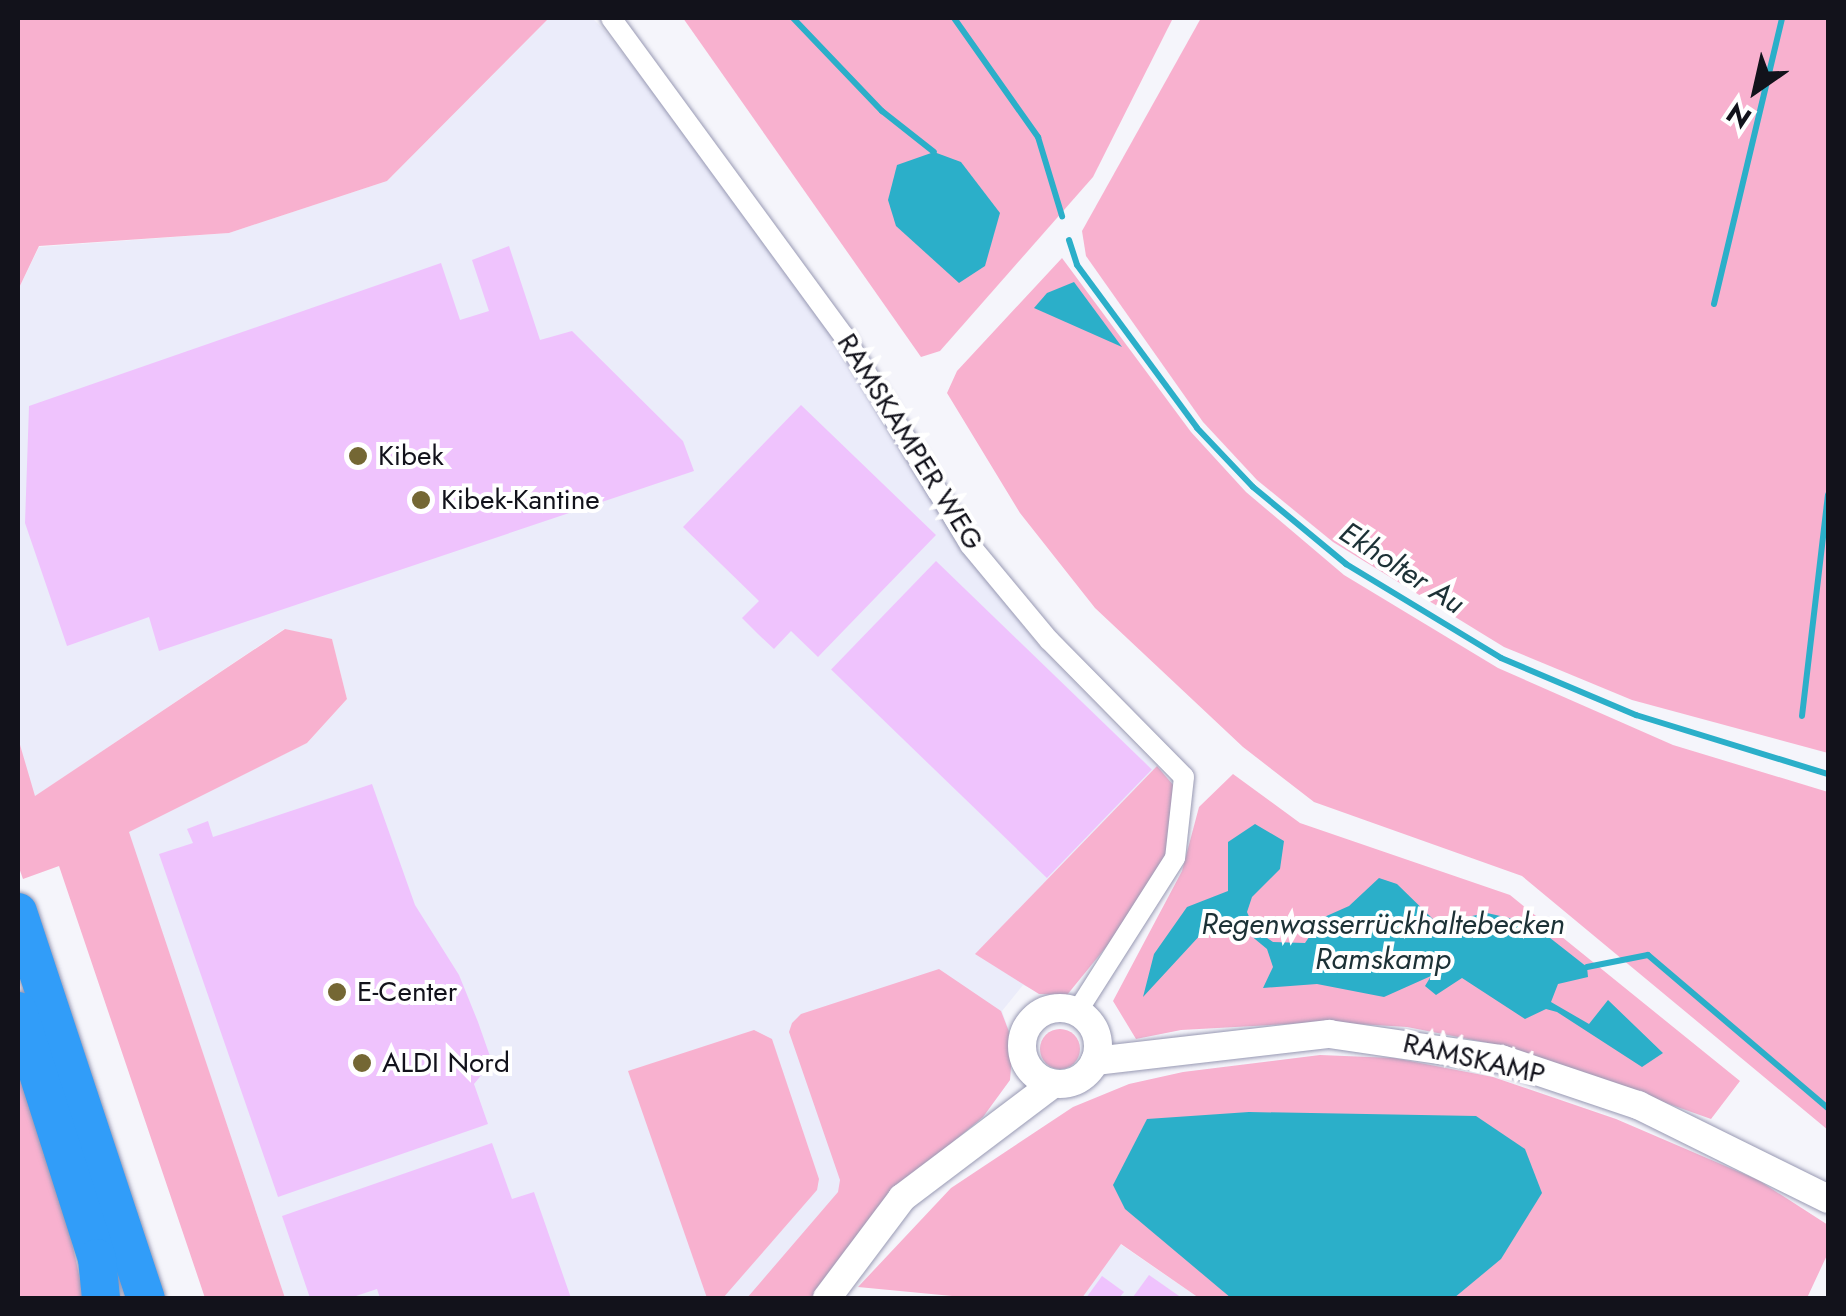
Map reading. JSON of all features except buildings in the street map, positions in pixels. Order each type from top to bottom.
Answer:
[{"type":"highway","points":[[18,912],[146,1298]]},
{"type":"highway","points":[[18,1011],[80,1202],[101,1298]]},
{"type":"street","name":"RAMSKAMPER WEG","points":[[611,18],[844,336],[970,545],[1050,640],[1184,777],[1175,858],[1077,1012]]},
{"type":"street","points":[[1042,1077],[1022,1042],[1026,1027],[1049,1009],[1077,1012],[1096,1033],[1095,1061]]},
{"type":"street","name":"RAMSKAMP","points":[[827,1298],[902,1198],[975,1141],[1042,1077],[1078,1080],[1095,1061],[1329,1034],[1482,1055],[1638,1105],[1828,1199]]},
{"type":"shaded area","points":[[18,18],[549,18],[387,181],[229,233],[39,246],[18,290]]},
{"type":"shaded area","points":[[549,18],[592,18],[604,30],[722,178],[829,332],[964,552],[1040,647],[1174,786],[1067,995],[1053,998],[1023,985],[1002,1011],[1013,1042],[1010,1080],[983,1117],[899,1187],[862,1228],[814,1298],[285,1298],[128,831],[307,743],[347,699],[332,640],[284,629],[34,797],[18,738],[18,290],[39,247],[229,233],[387,181]]},
{"type":"shaded area","points":[[683,18],[1173,18],[1093,177],[940,351],[921,357]]},
{"type":"shaded area","points":[[1201,18],[1828,18],[1828,753],[1632,700],[1504,647],[1333,542],[1257,480],[1203,422],[1086,256],[1082,231]]},
{"type":"shaded area","points":[[1062,258],[1191,432],[1246,492],[1344,575],[1498,668],[1673,745],[1828,792],[1828,1130],[1522,876],[1314,802],[1243,747],[1095,608],[1020,513],[947,393],[957,371]]},
{"type":"shaded area","points":[[285,629],[332,639],[347,699],[307,743],[129,832],[285,1298],[205,1298],[59,866],[23,879],[18,865],[18,738],[35,796]]},
{"type":"shaded area","points":[[1157,766],[1174,786],[1166,854],[1137,909],[1067,995],[1039,994],[975,954]]},
{"type":"shaded area","points":[[1233,774],[1300,823],[1510,895],[1740,1081],[1711,1119],[1509,1047],[1407,1027],[1325,1022],[1181,1030],[1136,1039],[1113,1001],[1182,871],[1199,807]]},
{"type":"shaded area","points":[[939,969],[1001,1011],[1013,1042],[1010,1080],[983,1117],[899,1187],[862,1228],[814,1298],[747,1298],[838,1192],[840,1180],[789,1032],[792,1023],[801,1014]]},
{"type":"shaded area","points":[[1060,1029],[1074,1035],[1080,1049],[1074,1063],[1060,1069],[1046,1063],[1040,1049],[1046,1035]]},
{"type":"shaded area","points":[[754,1030],[772,1039],[819,1179],[817,1190],[723,1298],[707,1298],[628,1071]]},
{"type":"shaded area","points":[[18,1040],[71,1238],[84,1298],[18,1298]]},
{"type":"shaded area","points":[[1320,1055],[1394,1058],[1493,1077],[1616,1119],[1758,1180],[1828,1225],[1828,1253],[1807,1298],[1199,1298],[1121,1244],[1082,1298],[973,1298],[858,1287],[951,1188],[1073,1107],[1129,1084],[1183,1072]]},
{"type":"shaded area","points":[[1120,1244],[1199,1298],[1082,1298]]},
{"type":"water","points":[[934,152],[961,162],[1000,213],[985,266],[959,283],[896,226],[888,200],[897,165]]},
{"type":"water","points":[[1074,282],[1122,347],[1034,308],[1047,293]]},
{"type":"water","name":"Regenwasserrückhaltebecken Ramskamp","points":[[1255,824],[1284,841],[1280,869],[1252,897],[1247,912],[1255,930],[1273,942],[1305,943],[1322,918],[1349,906],[1379,878],[1397,884],[1437,923],[1487,913],[1531,923],[1587,967],[1588,977],[1558,984],[1551,1002],[1589,1024],[1608,1000],[1663,1053],[1642,1067],[1557,1012],[1546,1009],[1525,1019],[1462,978],[1436,995],[1425,986],[1431,976],[1384,997],[1317,984],[1263,988],[1273,967],[1267,949],[1232,920],[1203,932],[1143,997],[1154,954],[1187,907],[1228,891],[1228,842]]},
{"type":"water","points":[[1249,1112],[1476,1116],[1525,1149],[1542,1193],[1501,1259],[1454,1298],[1231,1298],[1125,1209],[1113,1185],[1147,1119]]},
{"type":"waterway","points":[[793,18],[882,111],[934,152]]},
{"type":"waterway","name":"Ekholter Au","points":[[954,18],[1038,137],[1062,216]]},
{"type":"waterway","points":[[1714,304],[1782,18]]},
{"type":"waterway","name":"Ekholter Au","points":[[1069,240],[1077,265],[1197,428],[1253,487],[1346,564],[1501,658],[1636,715],[1828,774]]},
{"type":"waterway","points":[[1802,716],[1828,495]]},
{"type":"waterway","points":[[1587,967],[1648,955],[1828,1108]]},
{"type":"place","name":"Kibek","points":[[358,456]]},
{"type":"place","name":"Kibek-Kantine","points":[[421,500]]},
{"type":"place","name":"E-Center","points":[[337,992]]},
{"type":"place","name":"ALDI Nord","points":[[362,1063]]}]
